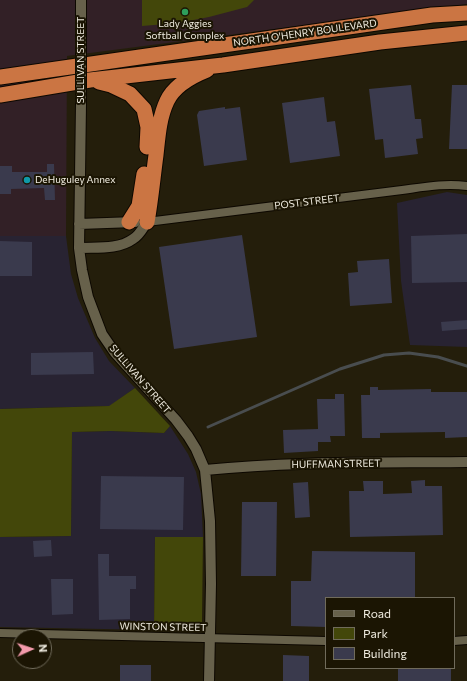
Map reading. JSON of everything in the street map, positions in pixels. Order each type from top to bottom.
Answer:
[{"type":"highway","name":"NORTH O'HENRY BOULEVARD","points":[[0,77],[432,15],[467,13]]},
{"type":"highway","name":"NORTH O'HENRY BOULEVARD","points":[[0,95],[90,80],[223,65],[380,42],[467,33]]},
{"type":"highway","points":[[147,222],[151,200],[159,121],[167,100],[180,85],[198,73],[223,65]]},
{"type":"highway","points":[[90,80],[111,85],[130,94],[144,109],[148,126],[146,162],[139,206],[129,222]]},
{"type":"street","name":"SULLIVAN STREET","points":[[81,0],[79,248],[82,270],[88,296],[102,334],[115,354],[184,431],[196,449],[205,470],[210,521],[209,681]]},
{"type":"street","name":"POST STREET","points":[[79,224],[147,222],[425,186],[454,184],[467,186]]},
{"type":"street","points":[[79,248],[111,247],[124,244],[134,239],[147,222]]},
{"type":"street","name":"HUFFMAN STREET","points":[[205,470],[241,466],[340,463],[467,462]]},
{"type":"street","name":"WINSTON STREET","points":[[0,634],[325,641]]},
{"type":"street","points":[[455,641],[467,640]]},
{"type":"shaded area","points":[[0,0],[467,0],[467,4],[67,56],[66,236],[0,236]]},
{"type":"shaded area","points":[[447,192],[467,195],[467,347],[410,345],[401,281],[397,203]]},
{"type":"shaded area","points":[[0,236],[66,236],[71,274],[78,298],[95,338],[109,361],[135,388],[110,406],[0,409]]},
{"type":"shaded area","points":[[170,426],[188,454],[196,472],[201,494],[203,537],[155,537],[154,630],[0,627],[0,537],[71,536],[72,432],[111,431],[164,433]]},
{"type":"green space","name":"Lady Aggies Softball Complex","points":[[142,0],[254,0],[247,7],[209,17],[178,23],[142,26]]},
{"type":"green space","points":[[135,388],[170,426],[164,433],[111,431],[72,432],[71,536],[0,537],[0,409],[109,406]]},
{"type":"green space","points":[[155,537],[203,537],[202,622],[194,631],[154,630]]},
{"type":"building","points":[[411,85],[415,119],[421,119],[423,138],[416,139],[418,154],[385,158],[383,139],[375,140],[369,89]]},
{"type":"building","points":[[452,85],[467,85],[467,149],[449,149]]},
{"type":"building","points":[[324,97],[327,122],[335,121],[340,156],[290,163],[282,103]]},
{"type":"building","points":[[225,107],[225,109],[240,107],[247,160],[204,166],[197,115],[199,111]]},
{"type":"building","name":"DeHuguley Annex","points":[[47,164],[54,164],[55,200],[45,200],[44,188],[11,189],[11,194],[0,194],[0,166],[12,166],[12,172],[47,172]]},
{"type":"building","points":[[467,234],[467,282],[412,283],[411,236]]},
{"type":"building","points":[[242,235],[257,337],[174,349],[159,247]]},
{"type":"building","points":[[0,241],[32,242],[32,276],[0,276]]},
{"type":"building","points":[[389,259],[392,303],[350,306],[348,273],[358,272],[357,261]]},
{"type":"building","points":[[467,320],[467,329],[442,331],[441,322]]},
{"type":"building","points":[[93,352],[94,374],[31,375],[31,353]]},
{"type":"building","points":[[370,387],[378,387],[378,390],[431,389],[431,392],[467,392],[467,437],[445,438],[445,432],[380,433],[380,438],[362,438],[361,395],[370,395]]},
{"type":"building","points":[[335,394],[344,394],[345,436],[330,436],[331,442],[318,442],[318,451],[284,453],[283,430],[318,429],[317,399],[335,399]]},
{"type":"building","points":[[101,476],[184,477],[183,530],[100,529]]},
{"type":"building","points":[[425,480],[425,486],[442,486],[443,535],[350,537],[349,491],[364,491],[363,481],[383,481],[383,494],[412,493],[411,481]]},
{"type":"building","points":[[308,482],[310,517],[295,518],[293,483]]},
{"type":"building","points":[[242,502],[277,502],[276,576],[241,576]]},
{"type":"building","points":[[51,540],[52,556],[34,557],[33,541]]},
{"type":"building","points":[[312,551],[415,552],[415,597],[325,597],[325,627],[291,626],[291,581],[311,581]]},
{"type":"building","points":[[98,554],[109,554],[109,576],[136,576],[136,589],[130,589],[130,619],[99,620]]},
{"type":"building","points":[[51,579],[73,579],[73,614],[52,615]]},
{"type":"building","points":[[283,655],[309,656],[309,681],[283,681]]},
{"type":"building","points":[[120,665],[151,665],[151,681],[120,681]]},
{"type":"building","points":[[398,669],[451,669],[451,681],[398,681]]},
{"type":"waterway","points":[[208,427],[340,369],[384,355],[409,353],[438,357],[467,366]]},
{"type":"place","name":"Lady Aggies Softball Complex","points":[[185,12]]},
{"type":"place","name":"DeHuguley Annex","points":[[27,180]]}]
